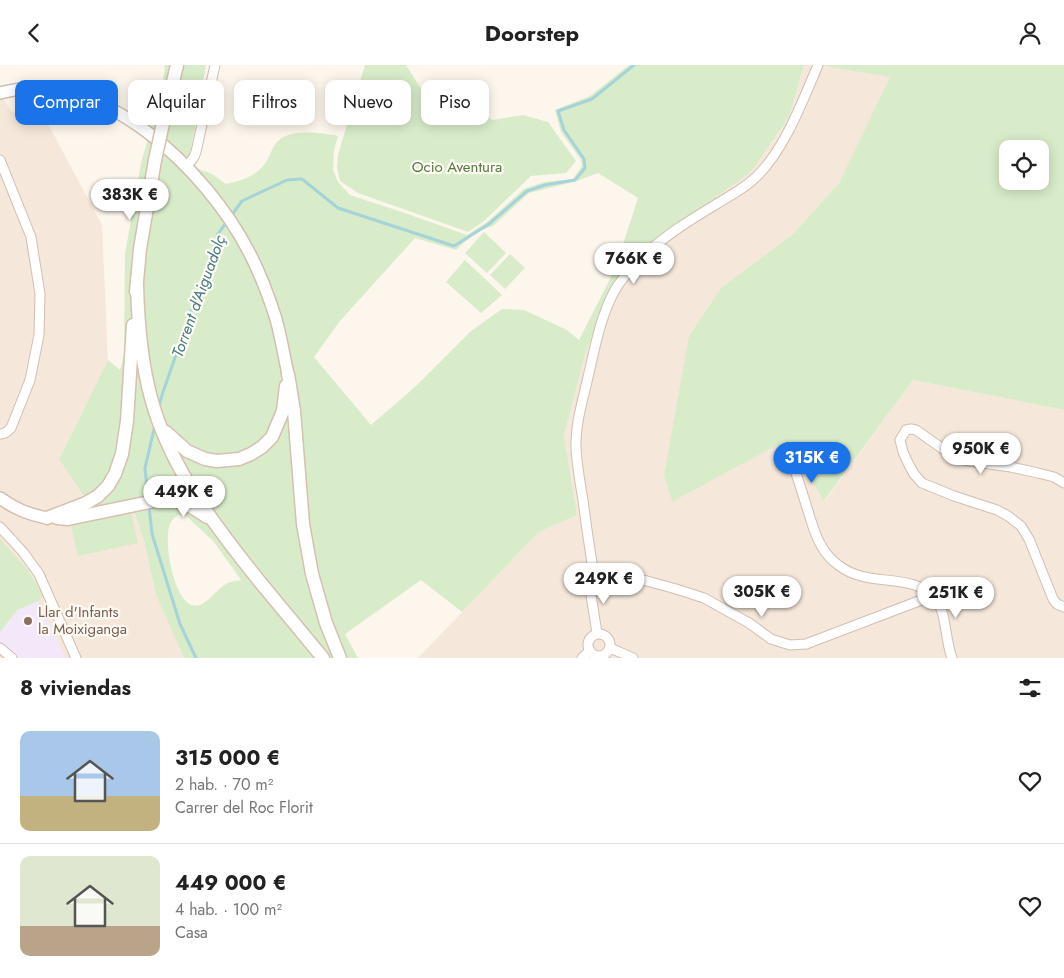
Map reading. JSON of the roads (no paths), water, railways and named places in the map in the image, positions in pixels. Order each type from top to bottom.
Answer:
[{"type":"main road","points":[[47,518],[77,507],[98,496],[108,486],[115,474],[122,454],[127,421],[140,249],[155,160],[176,65]]},
{"type":"main road","points":[[136,285],[142,360],[151,400],[159,423],[183,476],[214,523],[323,658]]},
{"type":"main road","points":[[159,423],[170,436],[194,455],[216,461],[238,459],[262,447],[272,437],[283,411],[288,374]]},
{"type":"main road","points":[[288,374],[294,411],[304,524],[312,574],[326,623],[340,658]]},
{"type":"main road","points":[[47,518],[68,519],[164,499],[176,499],[187,503],[214,523]]},
{"type":"street","points":[[187,166],[196,152],[215,65]]},
{"type":"street","points":[[597,633],[590,589],[594,575],[578,468],[576,428],[597,341],[608,305],[624,277],[660,242],[685,224],[739,191],[756,177],[785,138],[818,65]]},
{"type":"street","points":[[0,93],[34,87],[62,90],[85,96],[109,106],[131,119],[154,135],[187,166],[207,188],[238,232],[249,252],[276,318],[288,374]]},
{"type":"street","points":[[0,161],[31,237],[40,294],[39,335],[30,379],[15,421],[11,428],[3,434]]},
{"type":"street","points":[[1064,483],[1054,477],[1038,473],[964,460],[943,449],[916,429],[906,431],[900,440],[903,452],[914,475],[922,483],[954,496],[997,509],[1021,526],[1029,539],[1053,599],[1057,604],[1064,607]]},
{"type":"street","points":[[790,453],[812,522],[821,546],[829,557],[849,572],[861,577],[914,585],[924,589],[936,599],[940,608],[948,649],[952,658]]},
{"type":"street","points":[[0,498],[18,509],[47,518]]},
{"type":"street","points":[[0,527],[23,552],[39,574],[76,658]]},
{"type":"street","points":[[594,575],[622,576],[648,581],[704,598],[749,623],[771,639],[790,645],[806,644],[932,596]]},
{"type":"street","points":[[597,633],[603,634],[610,642],[610,648],[604,655],[599,656],[590,651],[588,641],[597,633]]},
{"type":"street","points":[[0,648],[12,658]]},
{"type":"street","points":[[610,648],[632,658]]},
{"type":"street","points":[[582,658],[590,651]]},
{"type":"waterway","name":"Torrent d'Aiguadolç","points":[[159,406],[218,234],[242,201],[287,180],[302,179],[338,208],[454,246],[489,224],[527,191],[545,185],[575,180],[585,168],[584,159],[564,130],[558,111],[592,99],[634,65]]},
{"type":"waterway","name":"Torrent d'Aiguadolç","points":[[148,500],[145,468],[155,425]]},
{"type":"waterway","name":"Torrent d'Aiguadolç","points":[[149,506],[152,534],[180,624],[196,658]]},
{"type":"place","name":"Llar d'Infants la Moixiganga","points":[[28,621]]},
{"type":"park label","name":"Ocio Aventura","points":[[457,167]]}]
